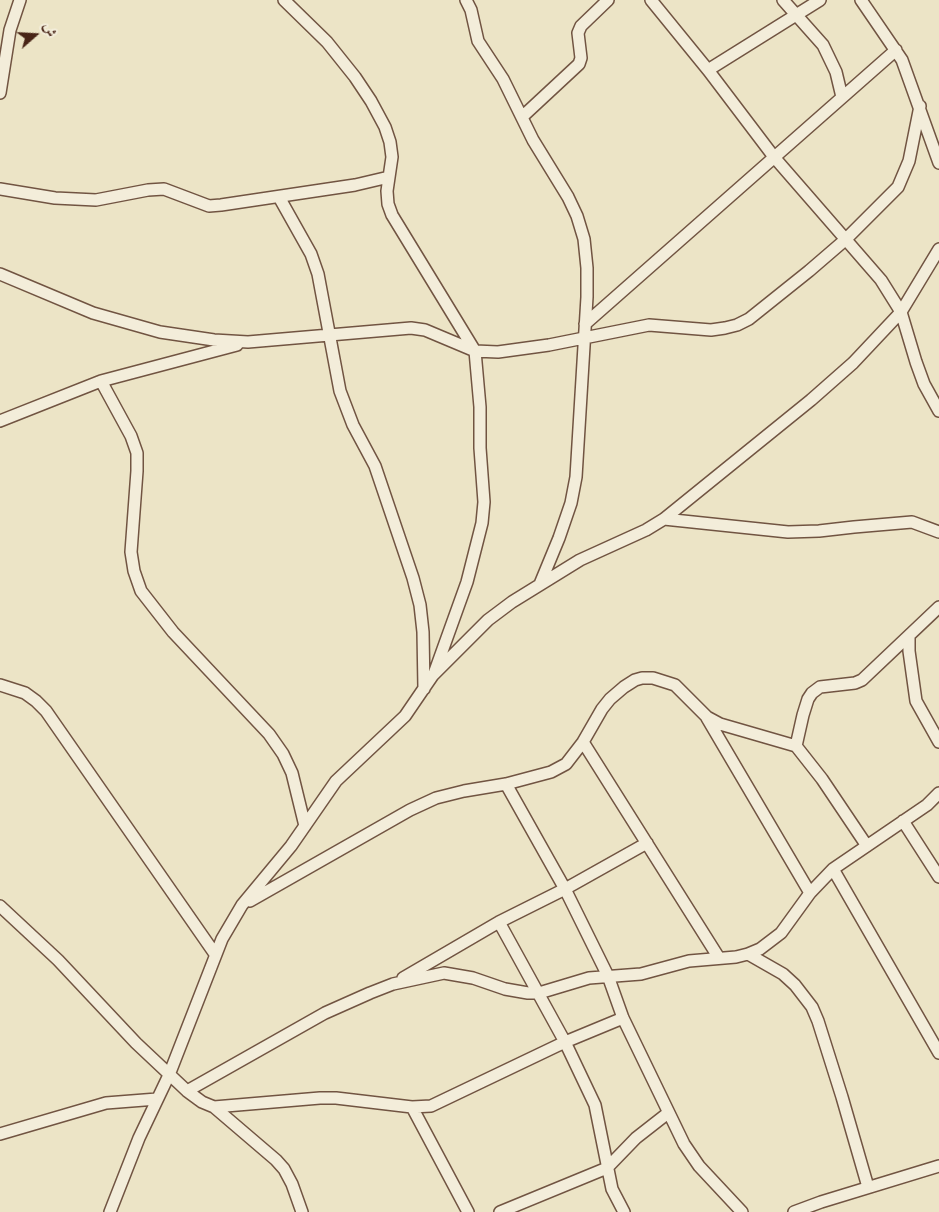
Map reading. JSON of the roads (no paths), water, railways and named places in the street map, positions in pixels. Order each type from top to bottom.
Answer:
[{"type":"street","points":[[0,93],[10,30],[20,0]]},
{"type":"street","points":[[284,0],[327,42],[371,101],[385,127],[390,142],[392,157],[386,191],[392,215],[475,351],[480,407],[480,448],[484,502],[482,523],[467,582],[434,675]]},
{"type":"street","points":[[466,0],[471,10],[478,41],[503,79],[543,157],[568,197],[584,238],[587,297],[576,477],[571,503],[540,584]]},
{"type":"street","points":[[522,117],[579,64],[581,58],[578,33],[581,26],[608,0]]},
{"type":"street","points":[[783,0],[823,45],[836,72],[842,97]]},
{"type":"street","points":[[708,70],[820,0]]},
{"type":"street","points":[[861,0],[896,50],[906,68],[939,163]]},
{"type":"street","points":[[655,1],[774,157],[875,273],[901,312],[924,384],[939,411]]},
{"type":"street","points":[[585,324],[896,50]]},
{"type":"street","points":[[0,274],[93,313],[160,332],[214,340],[248,342],[411,328],[432,332],[475,351],[508,351],[549,345],[649,325],[711,330],[737,325],[749,319],[845,240],[898,187],[909,161],[920,106]]},
{"type":"street","points":[[0,189],[56,198],[96,200],[148,190],[164,190],[209,206],[222,206],[355,185],[389,177]]},
{"type":"street","points":[[279,196],[311,254],[318,274],[342,400],[375,466],[413,578],[420,605],[423,632],[424,689]]},
{"type":"street","points":[[110,1212],[139,1138],[169,1075],[222,939],[242,905],[291,846],[336,781],[405,716],[434,675],[488,620],[512,602],[580,560],[646,530],[664,519],[811,400],[853,362],[901,312],[939,249]]},
{"type":"street","points":[[0,421],[101,381],[248,342]]},
{"type":"street","points":[[101,381],[131,436],[137,453],[138,471],[132,552],[134,571],[142,591],[173,632],[270,734],[284,754],[292,773],[305,826]]},
{"type":"street","points":[[664,519],[788,532],[819,532],[912,522],[939,532]]},
{"type":"street","points":[[796,746],[803,715],[812,693],[820,687],[855,683],[862,680],[939,607]]},
{"type":"street","points":[[908,637],[916,701],[939,742]]},
{"type":"street","points":[[242,905],[410,810],[436,798],[506,784],[551,772],[566,764],[583,742],[606,704],[624,687],[642,678],[653,678],[675,686],[707,717],[810,894]]},
{"type":"street","points":[[0,685],[25,693],[36,700],[46,711],[216,954]]},
{"type":"street","points":[[707,717],[736,730],[796,746],[822,778],[867,846]]},
{"type":"street","points":[[583,742],[719,958]]},
{"type":"street","points":[[506,784],[565,889],[608,976],[623,1018],[684,1144],[699,1166],[742,1212]]},
{"type":"street","points":[[393,984],[444,973],[473,978],[505,989],[539,993],[589,978],[641,974],[689,961],[748,954],[760,949],[781,933],[810,894],[833,869],[934,799],[939,793]]},
{"type":"street","points":[[903,821],[939,877]]},
{"type":"street","points":[[187,1091],[325,1014],[393,984],[499,922],[565,889],[647,843]]},
{"type":"street","points":[[833,869],[939,1053]]},
{"type":"street","points":[[0,906],[58,960],[118,1026],[169,1075],[202,1102],[214,1107],[284,1169],[292,1184],[302,1212]]},
{"type":"street","points":[[499,922],[565,1042],[595,1105],[612,1189],[624,1212]]},
{"type":"street","points":[[748,954],[783,974],[795,985],[812,1007],[836,1078],[868,1187]]},
{"type":"street","points":[[214,1107],[320,1098],[336,1098],[412,1107],[431,1106],[565,1042],[623,1018]]},
{"type":"street","points":[[0,1134],[106,1103],[157,1099]]},
{"type":"street","points":[[412,1107],[468,1212]]},
{"type":"street","points":[[500,1212],[607,1168],[636,1138],[668,1113]]},
{"type":"street","points":[[794,1212],[820,1202],[939,1166]]}]
